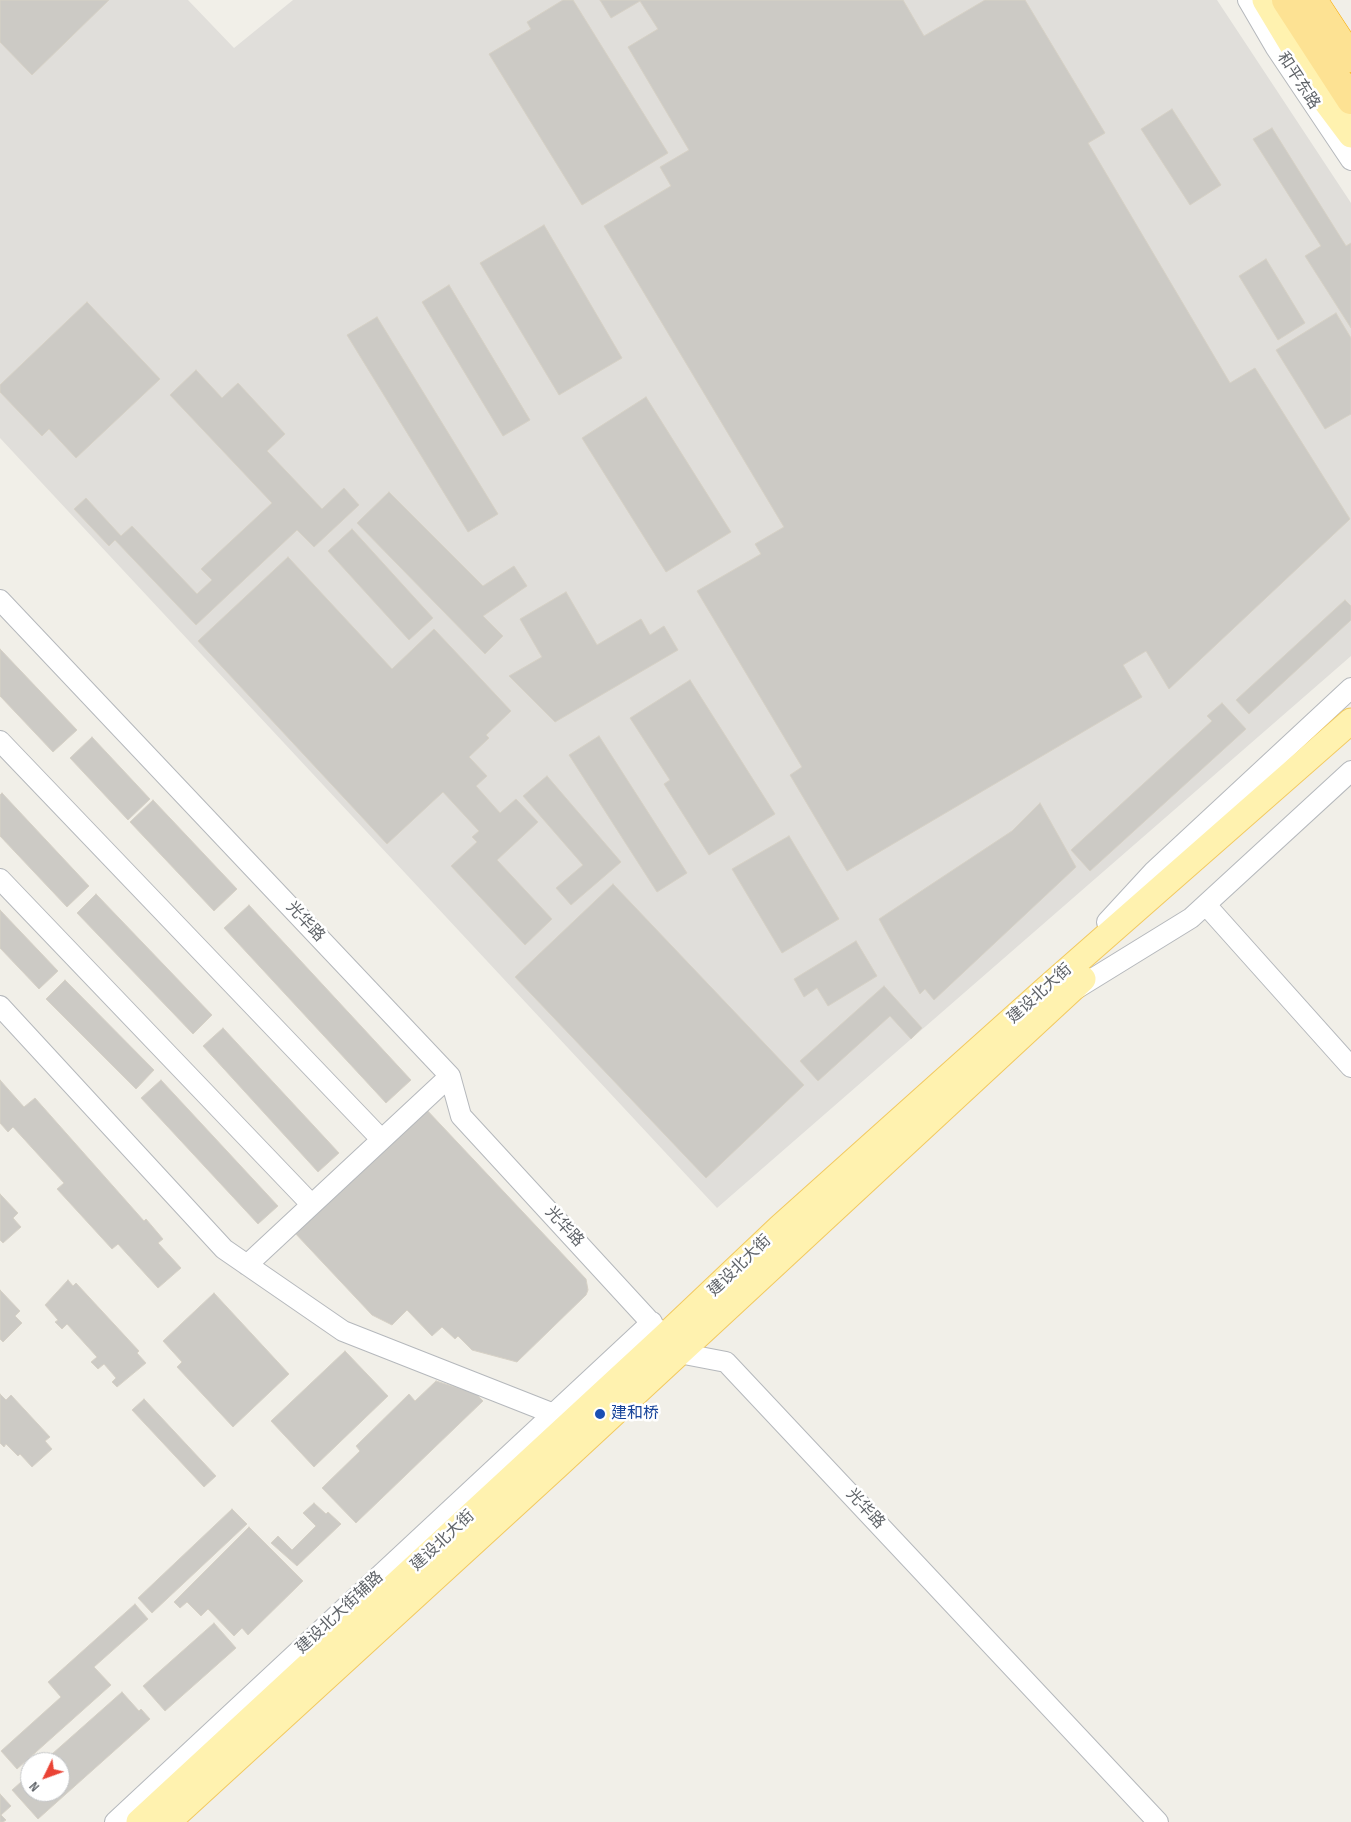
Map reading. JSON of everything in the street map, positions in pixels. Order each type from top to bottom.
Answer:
[{"type":"highway","points":[[1286,0],[1351,100]]},
{"type":"highway","points":[[1313,0],[1351,58]]},
{"type":"main road","name":"和平东路","points":[[1265,0],[1327,103],[1351,135]]},
{"type":"main road","points":[[1329,0],[1351,33]]},
{"type":"main road","name":"建设北大街","points":[[139,1822],[563,1418],[665,1337],[780,1227],[1058,990],[1351,721]]},
{"type":"main road","points":[[1058,990],[1351,735]]},
{"type":"main road","points":[[168,1822],[665,1337]]},
{"type":"street","name":"和平东路","points":[[1248,0],[1276,48],[1351,160]]},
{"type":"street","name":"光华路","points":[[0,600],[450,1076],[461,1116],[665,1337],[726,1362],[1158,1822]]},
{"type":"street","points":[[1058,990],[1154,871],[1351,688]]},
{"type":"street","points":[[0,741],[381,1139]]},
{"type":"street","points":[[1058,990],[1191,918],[1351,771]]},
{"type":"street","points":[[0,879],[312,1204]]},
{"type":"street","points":[[1206,904],[1351,1067]]},
{"type":"street","points":[[0,1006],[224,1249],[343,1331],[563,1418]]},
{"type":"street","points":[[248,1265],[450,1076]]},
{"type":"street","name":"建设北大街辅路","points":[[115,1822],[563,1418]]},
{"type":"shaded area","points":[[0,0],[188,0],[234,48],[293,0],[1217,0],[1351,203],[1351,656],[717,1208],[0,438]]},
{"type":"building","points":[[0,0],[109,0],[32,75],[0,42]]},
{"type":"building","points":[[563,0],[573,0],[668,153],[582,205],[489,54],[531,29],[527,22]]},
{"type":"building","points":[[600,0],[903,0],[924,36],[985,0],[1025,0],[1105,133],[1088,143],[1230,383],[1255,368],[1350,519],[1169,689],[1146,651],[1123,665],[1142,697],[847,871],[790,775],[802,767],[697,591],[761,554],[755,544],[784,527],[604,226],[671,186],[660,167],[689,150],[628,47],[658,29],[640,1],[611,18]]},
{"type":"building","points":[[1172,109],[1221,185],[1190,205],[1141,129]]},
{"type":"building","points":[[1272,128],[1346,246],[1351,243],[1351,328],[1305,256],[1321,246],[1253,139]]},
{"type":"building","points":[[544,225],[622,358],[559,395],[480,263]]},
{"type":"building","points":[[1266,259],[1305,323],[1278,340],[1239,276]]},
{"type":"building","points":[[449,285],[530,420],[503,436],[422,302]]},
{"type":"building","points":[[87,302],[160,379],[76,458],[49,429],[42,436],[0,392],[0,385]]},
{"type":"building","points":[[1336,313],[1351,338],[1351,414],[1325,429],[1276,350]]},
{"type":"building","points":[[377,317],[498,514],[468,532],[347,335]]},
{"type":"building","points":[[196,370],[222,398],[238,383],[285,434],[267,451],[322,509],[344,488],[359,505],[314,547],[297,530],[196,625],[115,540],[109,546],[74,509],[86,498],[121,536],[132,526],[197,594],[212,580],[201,569],[272,503],[170,395]]},
{"type":"building","points":[[646,397],[731,532],[666,572],[582,438]]},
{"type":"building","points":[[389,492],[483,586],[514,566],[527,586],[483,616],[503,636],[485,654],[357,523]]},
{"type":"building","points":[[352,529],[433,618],[409,640],[328,551]]},
{"type":"building","points":[[288,557],[392,669],[434,629],[511,711],[486,735],[489,738],[469,757],[487,776],[476,786],[500,813],[516,799],[538,822],[497,860],[552,919],[525,945],[451,866],[477,842],[472,837],[479,831],[443,792],[387,844],[198,641]]},
{"type":"building","points":[[566,592],[597,645],[641,619],[650,635],[664,626],[678,650],[555,722],[509,676],[542,657],[520,619]]},
{"type":"building","points":[[1345,600],[1351,606],[1351,620],[1249,714],[1236,700]]},
{"type":"building","points":[[0,649],[77,730],[53,752],[0,696]]},
{"type":"building","points":[[690,680],[775,814],[709,855],[664,784],[670,780],[630,718]]},
{"type":"building","points":[[1222,703],[1246,729],[1090,871],[1071,850],[1212,721],[1207,716]]},
{"type":"building","points":[[599,736],[687,873],[657,892],[569,755]]},
{"type":"building","points":[[92,737],[150,799],[128,820],[70,758]]},
{"type":"building","points":[[547,776],[621,862],[571,905],[556,888],[583,865],[523,796]]},
{"type":"building","points":[[2,793],[89,886],[67,907],[0,836],[0,795]]},
{"type":"building","points":[[153,800],[237,889],[214,911],[130,822]]},
{"type":"building","points":[[1040,803],[1076,867],[934,1000],[925,989],[920,994],[879,919],[1012,831]]},
{"type":"building","points":[[789,836],[839,919],[782,953],[732,869]]},
{"type":"building","points":[[613,884],[804,1085],[706,1178],[515,977]]},
{"type":"building","points":[[96,894],[212,1015],[193,1034],[77,913]]},
{"type":"building","points":[[249,905],[411,1080],[386,1103],[224,928]]},
{"type":"building","points":[[0,910],[58,971],[39,989],[0,948]]},
{"type":"building","points":[[856,941],[877,976],[828,1006],[817,988],[804,997],[794,979]]},
{"type":"building","points":[[65,980],[154,1070],[136,1089],[46,999]]},
{"type":"building","points":[[884,986],[922,1028],[911,1039],[890,1016],[818,1081],[800,1061]]},
{"type":"building","points":[[223,1028],[339,1153],[318,1172],[203,1046]]},
{"type":"building","points":[[0,1080],[24,1107],[35,1098],[144,1221],[146,1219],[163,1239],[158,1243],[181,1268],[158,1288],[118,1244],[112,1249],[57,1189],[64,1183],[13,1127],[8,1132],[0,1123]]},
{"type":"building","points":[[161,1080],[278,1206],[258,1224],[141,1098]]},
{"type":"building","points":[[425,1108],[586,1279],[588,1290],[586,1295],[517,1362],[472,1350],[458,1336],[455,1339],[442,1327],[432,1336],[407,1310],[392,1325],[372,1315],[294,1232]]},
{"type":"building","points":[[0,1194],[18,1213],[13,1218],[21,1227],[3,1243],[0,1240]]},
{"type":"building","points":[[68,1280],[73,1286],[76,1283],[139,1351],[137,1353],[146,1363],[117,1387],[112,1382],[116,1378],[104,1364],[98,1369],[91,1362],[97,1357],[67,1324],[62,1329],[55,1322],[58,1320],[45,1305]]},
{"type":"building","points":[[0,1290],[20,1311],[15,1316],[22,1323],[3,1342],[0,1339]]},
{"type":"building","points":[[214,1293],[289,1374],[233,1427],[177,1367],[182,1362],[163,1341]]},
{"type":"building","points":[[345,1351],[388,1396],[314,1467],[271,1421]]},
{"type":"building","points":[[436,1381],[475,1393],[483,1401],[356,1523],[322,1488],[360,1451],[356,1446],[409,1394],[415,1401]]},
{"type":"building","points":[[0,1394],[6,1400],[11,1395],[50,1437],[45,1441],[52,1449],[32,1467],[20,1454],[18,1456],[6,1444],[4,1447],[0,1443]]},
{"type":"building","points":[[144,1399],[216,1476],[204,1487],[132,1410]]},
{"type":"building","points":[[314,1503],[341,1524],[297,1566],[271,1543],[278,1536],[292,1550],[316,1526],[303,1513]]},
{"type":"building","points":[[232,1509],[247,1524],[152,1613],[138,1598]]},
{"type":"building","points":[[249,1527],[303,1581],[248,1635],[242,1628],[234,1636],[208,1609],[201,1616],[187,1602],[180,1608],[174,1602]]},
{"type":"building","points":[[135,1604],[148,1619],[94,1667],[111,1685],[36,1752],[20,1752],[20,1766],[17,1769],[1,1751],[61,1697],[48,1682]]},
{"type":"building","points":[[214,1623],[236,1648],[165,1711],[143,1686]]},
{"type":"building","points":[[122,1692],[139,1711],[141,1709],[150,1719],[70,1790],[70,1752],[54,1752]]},
{"type":"building","points":[[20,1783],[20,1799],[12,1790]]},
{"type":"building","points":[[0,1794],[11,1806],[1,1815],[6,1820],[3,1822],[0,1822]]},
{"type":"building","points":[[23,1802],[57,1802],[38,1819]]},
{"type":"place","name":"建和桥","points":[[600,1414]]}]
